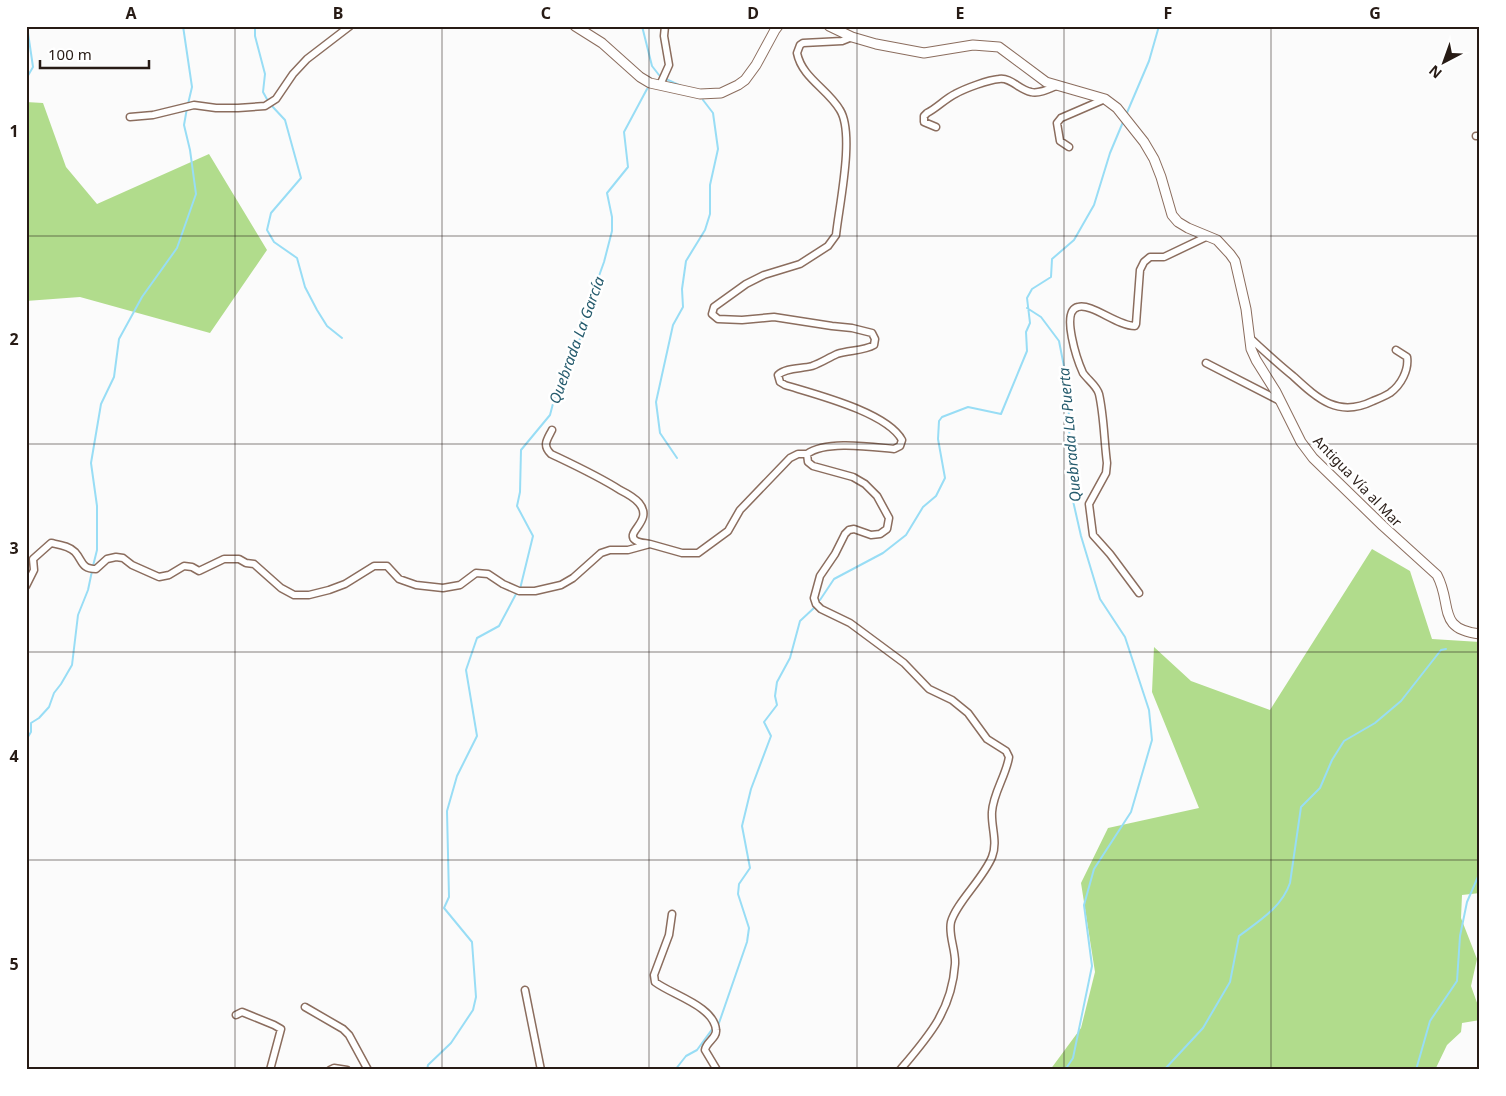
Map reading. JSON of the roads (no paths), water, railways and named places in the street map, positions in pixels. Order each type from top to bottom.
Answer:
[{"type":"main road","points":[[575,26],[602,43],[640,77],[650,83],[700,94],[711,94],[730,89],[751,74],[778,26]]},
{"type":"main road","name":"Antigua Vía al Mar","points":[[829,26],[852,37],[892,48],[924,53],[973,45],[999,47],[1015,57],[1036,75],[1056,86],[1104,99],[1122,113],[1154,159],[1172,215],[1178,222],[1188,228],[1217,240],[1230,254],[1237,267],[1246,310],[1251,349],[1280,401],[1293,429],[1313,458],[1393,537],[1437,575],[1453,625],[1461,630],[1480,634]]},
{"type":"street","points":[[130,117],[194,105],[216,108],[265,106],[276,99],[293,74],[307,59],[350,26]]},
{"type":"street","points":[[660,85],[669,65],[664,36],[665,26]]},
{"type":"street","points":[[552,430],[545,443],[546,449],[551,454],[607,482],[638,502],[645,514],[633,534],[635,540],[682,553],[698,553],[728,531],[740,510],[758,490],[790,458],[798,454],[807,454],[812,450],[850,445],[894,449],[900,446],[902,440],[899,435],[875,416],[843,403],[785,385],[778,378],[778,375],[783,371],[812,366],[853,349],[868,348],[874,345],[875,338],[872,333],[852,328],[774,317],[742,320],[718,318],[712,314],[714,307],[752,281],[764,275],[800,264],[828,246],[836,235],[846,146],[845,119],[834,101],[806,71],[797,53],[803,42],[842,41],[852,37]]},
{"type":"street","points":[[936,127],[924,122],[926,113],[954,94],[977,85],[1000,78],[1009,80],[1032,93],[1056,86]]},
{"type":"street","points":[[1069,147],[1060,141],[1057,123],[1061,118],[1104,99]]},
{"type":"street","points":[[1139,593],[1110,554],[1093,535],[1090,500],[1102,482],[1106,473],[1107,463],[1098,393],[1082,370],[1071,332],[1070,315],[1072,309],[1084,306],[1110,318],[1135,326],[1140,270],[1144,262],[1150,257],[1164,257],[1208,236]]},
{"type":"street","points":[[1250,338],[1315,396],[1328,404],[1345,408],[1360,407],[1391,392],[1409,367],[1407,357],[1396,350]]},
{"type":"street","points":[[1206,363],[1280,401]]},
{"type":"street","points":[[807,454],[808,462],[813,466],[853,477],[865,484],[876,496],[889,518],[887,529],[880,534],[871,535],[854,529],[845,534],[820,576],[814,598],[816,604],[821,609],[850,623],[904,663],[929,689],[942,694],[960,706],[973,718],[987,739],[1006,751],[1010,757],[992,812],[994,834],[992,855],[975,886],[961,904],[951,922],[955,953],[953,985],[948,1001],[933,1031],[900,1070]]},
{"type":"street","points":[[26,586],[34,570],[33,559],[51,543],[67,546],[75,552],[83,565],[89,569],[96,569],[107,560],[116,556],[159,576],[169,575],[184,566],[192,566],[199,571],[224,559],[239,559],[246,563],[254,564],[281,588],[294,595],[309,595],[329,590],[345,584],[374,566],[387,566],[399,580],[416,585],[443,588],[460,585],[476,574],[488,574],[503,584],[519,591],[535,591],[561,585],[573,578],[601,553],[610,550],[638,549],[650,544]]},
{"type":"street","points":[[672,914],[669,935],[654,975],[655,982],[711,1016],[716,1030],[715,1036],[706,1044],[705,1050],[717,1070]]},
{"type":"street","points":[[525,990],[542,1070]]},
{"type":"street","points":[[305,1007],[343,1029],[349,1035],[368,1070]]},
{"type":"street","points":[[236,1015],[242,1012],[281,1029],[270,1070]]},
{"type":"street","points":[[330,1070],[334,1068],[347,1070]]},
{"type":"waterway","points":[[26,79],[33,67],[27,26]]},
{"type":"waterway","points":[[183,26],[192,87],[188,104]]},
{"type":"waterway","points":[[255,26],[255,36],[265,74],[263,92],[268,101]]},
{"type":"waterway","points":[[642,26],[652,66],[659,75]]},
{"type":"waterway","name":"Quebrada La Puerta","points":[[1126,115],[1149,61],[1159,26]]},
{"type":"waterway","points":[[666,79],[681,86]]},
{"type":"waterway","name":"Quebrada La García","points":[[520,589],[533,536],[517,506],[520,492],[521,450],[550,415],[561,373],[582,335],[582,323],[604,262],[612,231],[612,217],[607,193],[628,167],[624,132],[647,89]]},
{"type":"waterway","points":[[677,458],[660,433],[656,402],[673,325],[683,307],[682,289],[686,261],[705,230],[710,214],[710,185],[718,149],[713,113],[703,100]]},
{"type":"waterway","points":[[271,105],[285,120],[301,178],[271,213],[267,230],[274,242],[297,258],[305,287],[317,310],[327,326],[342,338]]},
{"type":"waterway","points":[[93,566],[97,550],[97,506],[91,463],[101,404],[114,377],[119,339],[142,297],[177,248],[196,194],[190,150],[184,125],[187,108]]},
{"type":"waterway","points":[[820,600],[834,579],[883,553],[906,535],[923,507],[936,496],[945,478],[938,439],[939,421],[942,417],[968,407],[1001,414],[1027,351],[1026,332],[1030,323],[1027,298],[1032,289],[1051,277],[1052,259],[1074,240],[1094,205],[1110,153],[1123,122]]},
{"type":"waterway","name":"Quebrada La Puerta","points":[[1027,308],[1041,317],[1059,341],[1068,387],[1071,492],[1081,536],[1100,599],[1125,637],[1149,710],[1152,740],[1131,812],[1094,869],[1084,905],[1092,966],[1073,1058],[1065,1070]]},
{"type":"waterway","points":[[26,740],[31,732],[31,723],[39,718],[49,707],[54,693],[72,665],[78,615],[88,590],[92,571]]},
{"type":"waterway","name":"Quebrada La García","points":[[427,1070],[428,1065],[451,1043],[473,1010],[476,997],[472,942],[444,908],[449,897],[447,811],[457,776],[477,736],[466,670],[477,638],[499,626],[516,594]]},
{"type":"waterway","points":[[719,1023],[747,942],[749,928],[738,894],[739,884],[750,868],[742,826],[751,789],[771,736],[764,722],[777,705],[775,696],[777,682],[790,658],[800,621],[815,607]]},
{"type":"waterway","points":[[1164,1070],[1203,1028],[1230,982],[1239,936],[1269,913],[1286,892],[1290,883],[1301,807],[1320,788],[1332,760],[1344,741],[1375,723],[1401,701],[1441,650],[1446,649]]},
{"type":"waterway","points":[[1416,1070],[1430,1021],[1457,981],[1460,936],[1467,902],[1480,872]]},
{"type":"waterway","points":[[675,1070],[686,1056],[697,1050],[713,1028]]}]
